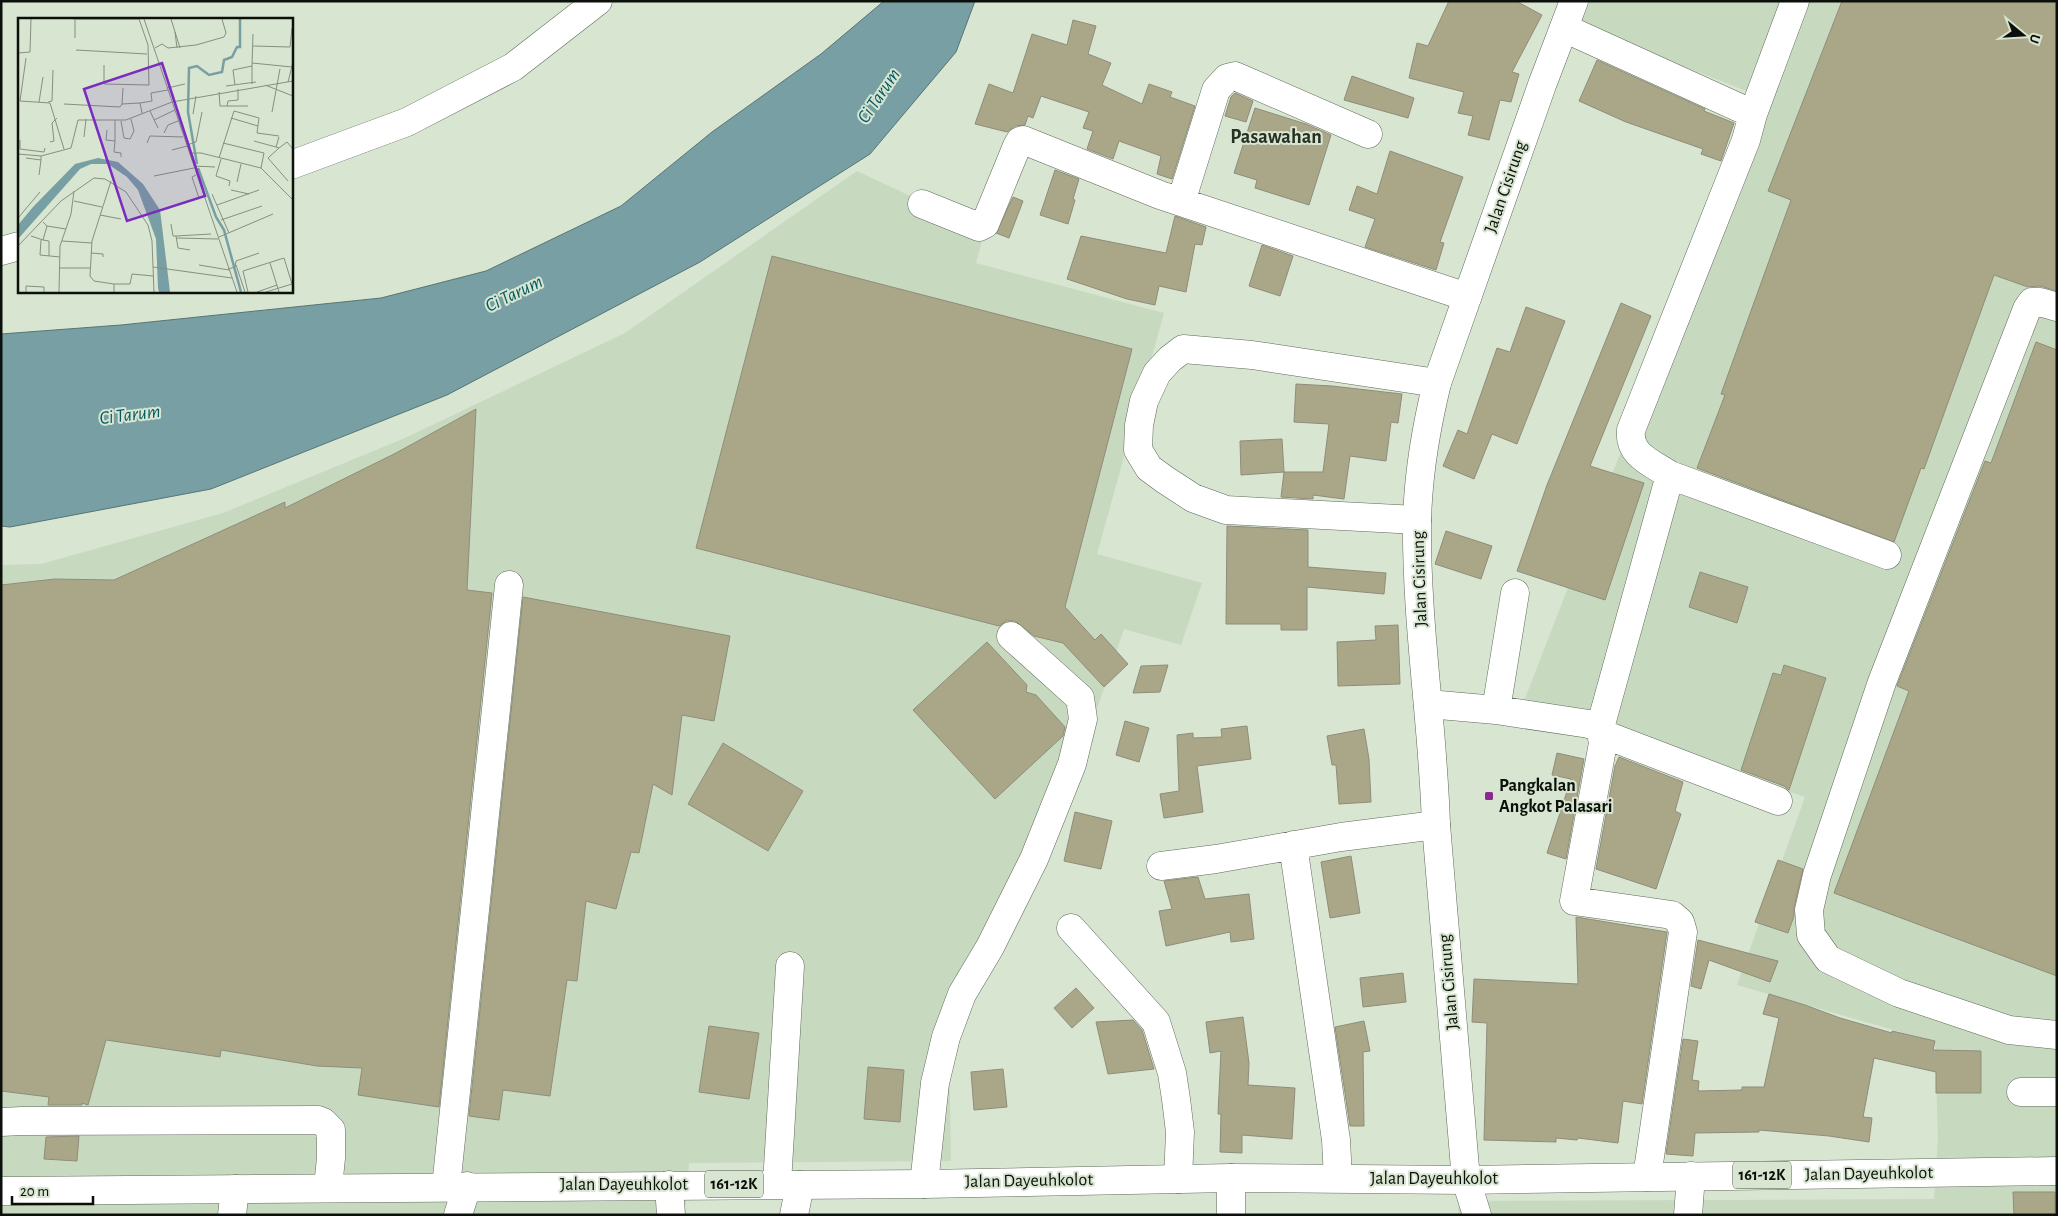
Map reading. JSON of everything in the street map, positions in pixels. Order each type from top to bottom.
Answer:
[{"type":"street","points":[[292,165],[407,122],[514,67],[598,1]]},
{"type":"street","points":[[1795,1],[1753,114],[1746,140],[1631,430],[1630,438],[1634,450],[1670,475],[1886,555]]},
{"type":"street","points":[[1569,9],[1753,114]]},
{"type":"street","name":"Jalan Cisirung","points":[[1477,1215],[1466,1180],[1419,599],[1417,520],[1428,419],[1437,383],[1569,9]]},
{"type":"street","points":[[1182,202],[1213,98],[1221,83],[1227,78],[1235,76],[1368,134]]},
{"type":"street","points":[[922,204],[979,227],[985,224],[1017,146],[1020,140],[1023,140],[1160,195],[1467,297]]},
{"type":"street","points":[[1,251],[18,246]]},
{"type":"street","points":[[2057,307],[2040,302],[2032,302],[2026,309],[1882,682],[1817,875],[1809,910],[1811,935],[1828,959],[1900,993],[2009,1030],[2057,1035]]},
{"type":"street","points":[[1417,520],[1226,510],[1193,498],[1149,468],[1138,450],[1139,425],[1144,401],[1157,373],[1183,349],[1252,355],[1437,383]]},
{"type":"street","points":[[1647,1177],[1683,932],[1680,922],[1672,915],[1574,902],[1603,743],[1602,731],[1670,475]]},
{"type":"street","points":[[458,1215],[456,1186],[509,585]]},
{"type":"street","points":[[1496,710],[1515,593]]},
{"type":"street","points":[[924,1184],[935,1083],[946,1037],[962,994],[990,947],[1034,860],[1072,764],[1084,718],[1080,698],[1011,636]]},
{"type":"street","points":[[1428,704],[1496,710],[1589,724],[1602,731],[1778,801]]},
{"type":"street","points":[[1161,866],[1341,837],[1436,825]]},
{"type":"street","points":[[1293,846],[1336,1140],[1338,1178]]},
{"type":"street","points":[[1072,928],[1156,1022],[1172,1073],[1176,1098],[1180,1132],[1178,1178]]},
{"type":"street","points":[[790,966],[788,1184],[794,1215]]},
{"type":"street","points":[[2021,1092],[2057,1092]]},
{"type":"street","points":[[1,1122],[318,1120],[331,1130],[328,1188]]},
{"type":"street","name":"Jalan Dayeuhkolot","points":[[1,1191],[233,1202],[328,1188],[669,1184],[924,1184],[1178,1178],[1466,1180],[2057,1171]]},
{"type":"street","points":[[1688,1215],[1691,1176]]},
{"type":"street","points":[[1231,1178],[1231,1215]]},
{"type":"street","points":[[669,1184],[671,1215]]},
{"type":"shaded area","points":[[1590,1],[2057,1],[2057,1215],[1458,1215],[1459,1201],[1934,1199],[1938,1139],[1935,1042],[1737,985],[1805,797],[1524,701],[1759,96],[1580,26]]},
{"type":"shaded area","points":[[857,171],[985,231],[976,263],[1164,313],[1097,554],[1202,583],[1181,645],[1124,629],[1043,868],[949,1041],[951,1161],[689,1163],[685,1215],[1,1215],[1,565],[41,564],[223,513],[405,438],[625,333]]},
{"type":"water","name":"Ci Tarum","points":[[884,1],[975,1],[956,52],[870,154],[700,262],[447,395],[211,489],[10,527],[1,526],[1,334],[121,325],[381,298],[486,271],[621,206],[712,132],[821,54]]},
{"type":"building","points":[[1449,1],[1516,1],[1542,15],[1512,72],[1519,74],[1511,102],[1500,100],[1489,140],[1468,135],[1473,116],[1458,113],[1464,92],[1409,78],[1417,43],[1428,46]]},
{"type":"building","points":[[1842,1],[2057,1],[2057,291],[2040,286],[2028,287],[1994,275],[1924,469],[1921,468],[1894,542],[1697,468],[1725,395],[1721,394],[1791,200],[1768,191]]},
{"type":"building","points":[[1073,20],[1096,26],[1088,54],[1111,63],[1102,85],[1142,104],[1149,84],[1172,92],[1170,97],[1195,106],[1172,179],[1157,174],[1161,156],[1119,141],[1113,159],[1087,149],[1093,131],[1083,128],[1089,112],[1041,96],[1033,118],[1028,116],[1025,125],[1015,126],[1007,132],[975,124],[989,84],[1013,93],[1032,34],[1067,45]]},
{"type":"building","points":[[1597,60],[1705,109],[1704,111],[1734,123],[1721,161],[1701,154],[1703,149],[1626,122],[1579,101]]},
{"type":"building","points":[[1352,76],[1414,98],[1408,118],[1344,100]]},
{"type":"building","points":[[1235,93],[1253,101],[1246,122],[1225,116],[1231,97]]},
{"type":"building","points":[[1255,108],[1306,124],[1331,135],[1309,205],[1255,188],[1257,180],[1234,173]]},
{"type":"building","points":[[1390,151],[1463,177],[1440,242],[1444,243],[1436,270],[1365,247],[1375,219],[1349,210],[1357,186],[1377,194]]},
{"type":"building","points":[[1055,170],[1079,179],[1068,224],[1040,215]]},
{"type":"building","points":[[1013,197],[1023,201],[1009,238],[996,233]]},
{"type":"building","points":[[1175,216],[1206,227],[1202,245],[1195,244],[1186,292],[1159,286],[1155,305],[1127,299],[1067,279],[1081,236],[1166,253]]},
{"type":"building","points":[[1262,245],[1293,256],[1280,296],[1249,286]]},
{"type":"building","points":[[772,256],[1132,349],[1065,607],[1095,640],[1101,634],[1128,664],[1104,687],[1063,643],[1034,636],[1015,621],[1006,621],[999,626],[696,548]]},
{"type":"building","points":[[1621,303],[1651,316],[1590,466],[1644,483],[1605,600],[1517,571],[1547,485]]},
{"type":"building","points":[[1526,307],[1565,321],[1517,444],[1492,434],[1474,479],[1443,466],[1458,430],[1467,434],[1497,348],[1510,352]]},
{"type":"building","points":[[2036,342],[2057,350],[2057,976],[1834,893],[1909,691],[1897,686],[1985,461],[1991,463]]},
{"type":"building","points":[[1296,384],[1402,394],[1398,423],[1391,422],[1386,461],[1350,456],[1344,499],[1313,495],[1313,499],[1281,497],[1284,472],[1323,472],[1329,424],[1294,422]]},
{"type":"building","points":[[476,409],[467,590],[492,593],[439,1107],[358,1095],[362,1068],[317,1066],[221,1050],[220,1057],[106,1040],[88,1105],[82,1103],[82,1105],[48,1105],[49,1097],[1,1091],[1,585],[55,579],[114,580],[285,502],[285,508],[396,453]]},
{"type":"building","points":[[1282,439],[1284,472],[1241,475],[1240,441]]},
{"type":"building","points":[[1227,526],[1308,530],[1308,567],[1386,573],[1384,594],[1307,587],[1307,630],[1281,630],[1281,624],[1226,624]]},
{"type":"building","points":[[1446,531],[1492,546],[1481,579],[1435,564]]},
{"type":"building","points":[[1700,572],[1748,587],[1737,623],[1689,607]]},
{"type":"building","points":[[523,597],[730,636],[714,721],[682,715],[672,795],[653,784],[639,853],[631,852],[616,909],[586,901],[577,981],[567,980],[550,1096],[503,1090],[499,1120],[469,1116]]},
{"type":"building","points":[[1398,625],[1400,684],[1338,686],[1337,642],[1376,640],[1375,626]]},
{"type":"building","points":[[987,642],[1027,685],[1026,692],[1036,695],[1065,727],[1063,736],[995,799],[913,710]]},
{"type":"building","points":[[1168,665],[1160,692],[1133,693],[1141,666]]},
{"type":"building","points":[[1784,665],[1826,678],[1789,790],[1784,786],[1741,770],[1773,673],[1781,675]]},
{"type":"building","points":[[1125,721],[1149,728],[1139,762],[1116,755]]},
{"type":"building","points":[[1247,726],[1251,759],[1197,766],[1203,812],[1164,818],[1160,794],[1179,791],[1177,735],[1193,733],[1193,738],[1222,737],[1221,729]]},
{"type":"building","points":[[1364,729],[1369,759],[1371,802],[1339,804],[1336,765],[1332,765],[1327,736]]},
{"type":"building","points":[[723,743],[803,791],[768,851],[688,804]]},
{"type":"building","points":[[1557,753],[1584,759],[1566,859],[1547,853],[1571,779],[1552,775]]},
{"type":"building","points":[[1619,757],[1683,782],[1675,811],[1681,814],[1656,889],[1596,869],[1615,766]]},
{"type":"building","points":[[1075,812],[1112,821],[1101,869],[1064,861]]},
{"type":"building","points":[[1351,856],[1360,913],[1330,918],[1321,862]]},
{"type":"building","points":[[1778,860],[1803,869],[1794,907],[1794,916],[1788,933],[1755,922]]},
{"type":"building","points":[[1198,877],[1205,899],[1249,894],[1254,939],[1231,942],[1230,932],[1166,946],[1159,911],[1172,909],[1164,881]]},
{"type":"building","points":[[1576,917],[1667,932],[1642,1104],[1623,1101],[1618,1143],[1578,1138],[1577,1140],[1556,1138],[1556,1142],[1484,1140],[1487,1023],[1472,1022],[1474,979],[1578,984]]},
{"type":"building","points":[[1698,940],[1778,961],[1770,982],[1709,960],[1701,989],[1691,986]]},
{"type":"building","points":[[1403,973],[1406,1002],[1363,1007],[1360,978]]},
{"type":"building","points":[[1076,988],[1094,1008],[1072,1028],[1054,1008]]},
{"type":"building","points":[[1769,994],[1892,1033],[1892,1031],[1935,1041],[1933,1050],[1981,1051],[1981,1093],[1936,1093],[1936,1072],[1874,1058],[1863,1117],[1872,1118],[1869,1142],[1829,1136],[1759,1130],[1759,1132],[1695,1133],[1693,1156],[1666,1154],[1683,1039],[1698,1041],[1692,1080],[1699,1081],[1698,1091],[1742,1090],[1742,1087],[1764,1087],[1779,1018],[1763,1014]]},
{"type":"building","points":[[1243,1017],[1249,1063],[1248,1085],[1295,1088],[1292,1139],[1242,1135],[1242,1153],[1220,1152],[1221,1114],[1218,1114],[1221,1051],[1210,1053],[1206,1022]]},
{"type":"building","points":[[1133,1020],[1142,1030],[1154,1069],[1108,1074],[1096,1022]]},
{"type":"building","points":[[1364,1021],[1370,1051],[1363,1052],[1364,1126],[1350,1126],[1335,1027]]},
{"type":"building","points":[[709,1026],[759,1033],[749,1099],[699,1092]]},
{"type":"building","points":[[868,1067],[904,1070],[900,1122],[864,1119]]},
{"type":"building","points":[[1003,1069],[1007,1107],[974,1110],[971,1072]]},
{"type":"building","points":[[79,1136],[77,1161],[44,1159],[46,1137]]},
{"type":"building","points":[[2013,1192],[2055,1192],[2055,1215],[2014,1215]]},
{"type":"place","name":"Pangkalan Angkot Palasari","points":[[1489,796]]},
{"type":"district","name":"Pasawahan","points":[[1276,137]]}]
